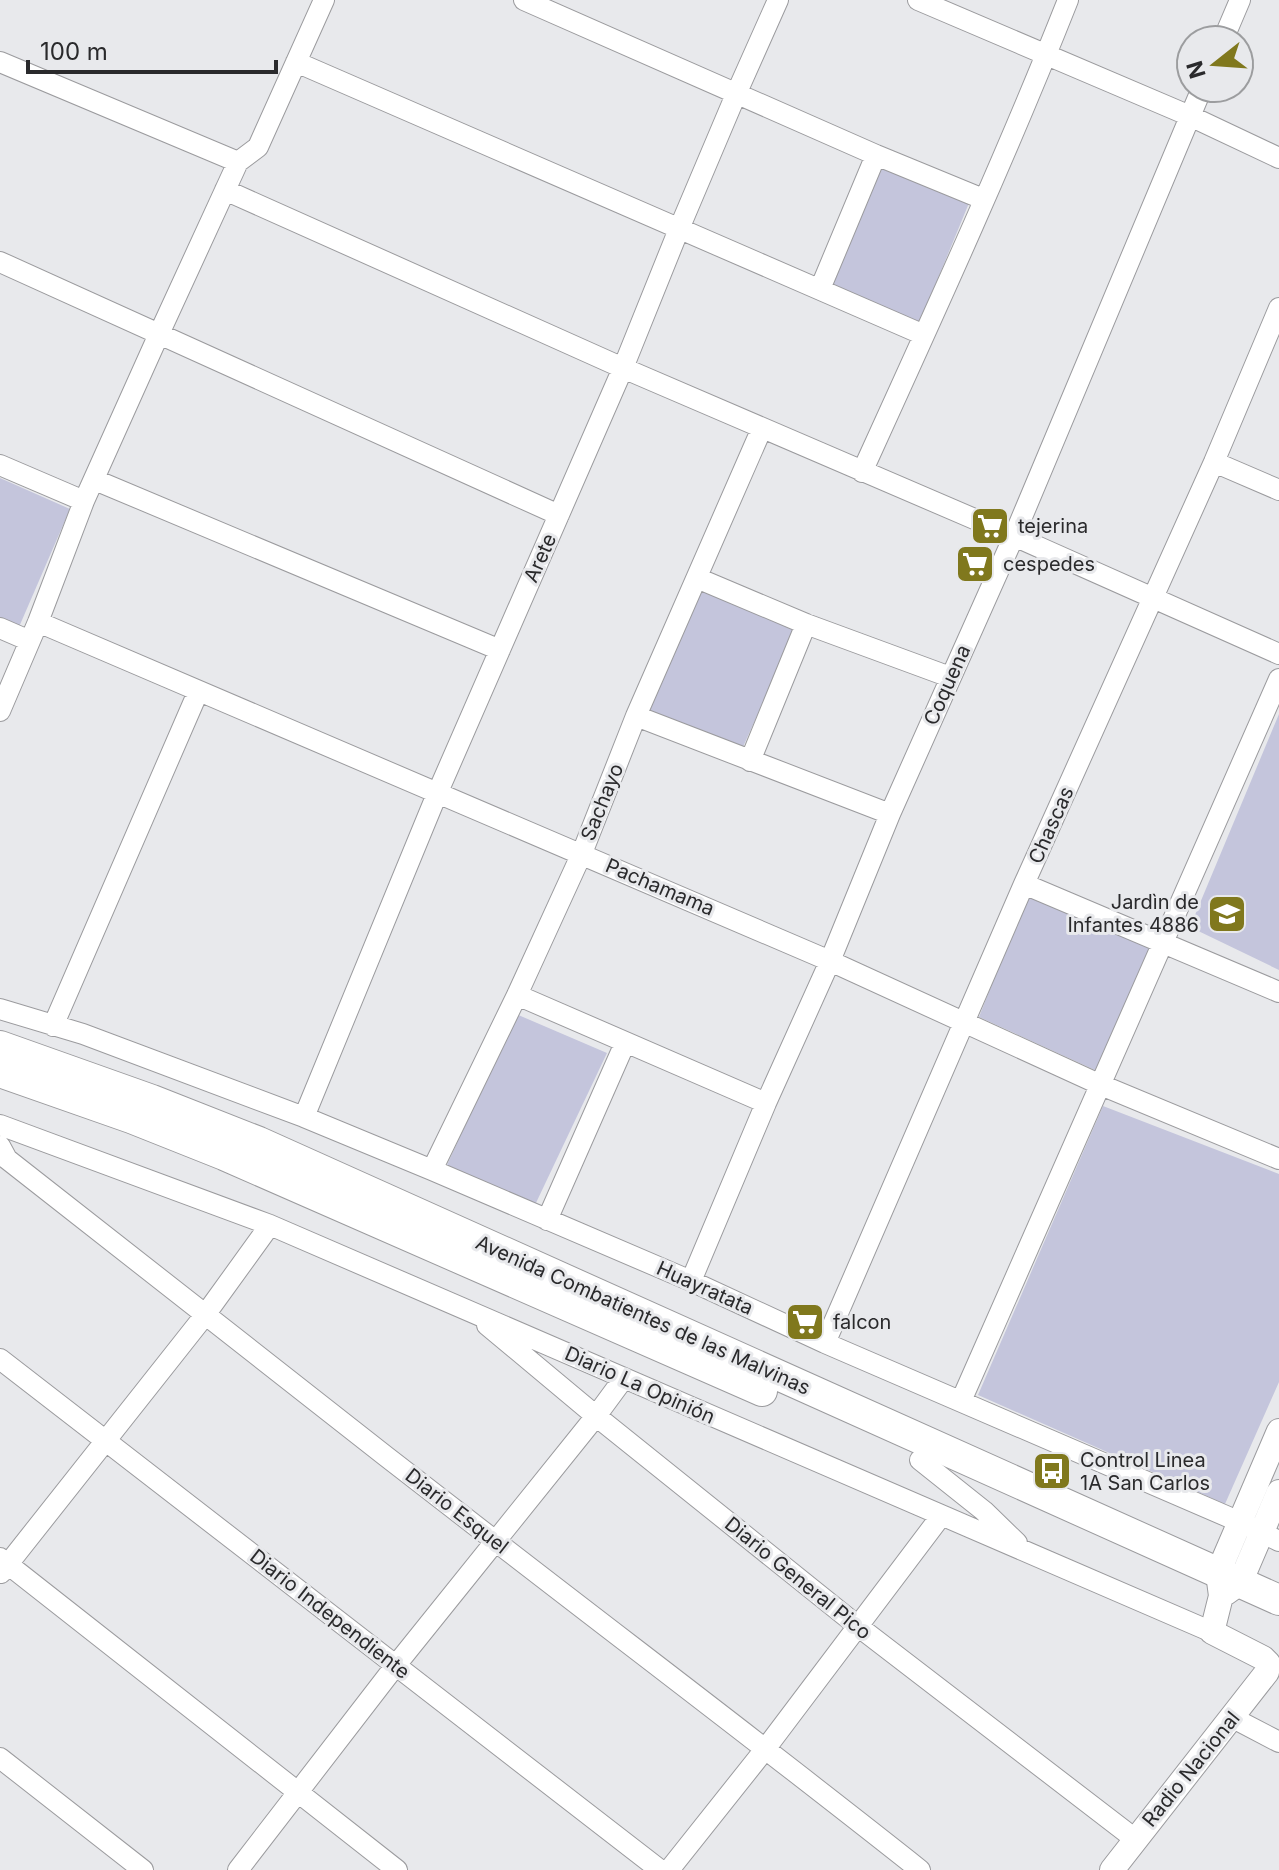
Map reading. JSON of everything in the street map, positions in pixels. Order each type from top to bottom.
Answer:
[{"type":"main road","name":"Avenida Combatientes de las Malvinas","points":[[0,1046],[259,1142],[1226,1584],[1279,1622]]},
{"type":"main road","name":"Avenida Combatientes de las Malvinas","points":[[0,1072],[224,1155],[994,1495],[1226,1584],[1279,1600]]},
{"type":"street","points":[[0,711],[84,501],[159,334],[238,162],[258,147],[324,0]]},
{"type":"street","points":[[524,0],[983,199]]},
{"type":"street","name":"Arete","points":[[304,1117],[437,794],[623,368],[778,0]]},
{"type":"street","points":[[918,0],[1190,116],[1279,158]]},
{"type":"street","points":[[862,472],[1068,0]]},
{"type":"street","points":[[1230,24],[1240,0]]},
{"type":"street","points":[[0,62],[238,162]]},
{"type":"street","points":[[296,62],[924,335]]},
{"type":"street","name":"Coquena","points":[[691,1281],[830,961],[890,814],[1014,536],[1195,104]]},
{"type":"street","points":[[820,289],[876,155]]},
{"type":"street","points":[[225,190],[623,368],[1279,654]]},
{"type":"street","points":[[0,262],[559,515]]},
{"type":"street","name":"Chascas","points":[[825,1343],[1024,884],[1277,321]]},
{"type":"street","name":"Sachayo","points":[[432,1170],[582,853],[636,716],[762,428]]},
{"type":"street","points":[[1214,462],[1279,490]]},
{"type":"street","points":[[0,465],[84,501]]},
{"type":"street","points":[[95,480],[500,650]]},
{"type":"street","points":[[697,578],[806,624],[950,677]]},
{"type":"street","points":[[750,761],[806,624]]},
{"type":"street","name":"Pachamama","points":[[0,628],[34,632],[198,692],[582,853],[830,961],[1101,1085],[1279,1159]]},
{"type":"street","points":[[961,1401],[1279,679]]},
{"type":"street","points":[[53,1026],[198,692]]},
{"type":"street","points":[[636,716],[890,814]]},
{"type":"street","points":[[1024,884],[1279,992]]},
{"type":"street","points":[[517,995],[766,1103]]},
{"type":"street","name":"Huayratata","points":[[0,1009],[83,1034],[304,1117],[432,1170],[1260,1532]]},
{"type":"street","points":[[547,1220],[625,1043]]},
{"type":"street","name":"Diario La Opinión","points":[[0,1125],[270,1225],[468,1309],[1212,1632],[1263,1658],[1269,1667]]},
{"type":"street","name":"Diario Esquel","points":[[0,1146],[7,1159],[205,1315],[920,1870]]},
{"type":"street","points":[[270,1225],[205,1315],[3,1566],[397,1870]]},
{"type":"street","name":"Diario General Pico","points":[[468,1309],[859,1627],[1135,1839]]},
{"type":"street","name":"Diario Independiente","points":[[0,1359],[660,1870]]},
{"type":"street","points":[[238,1870],[624,1378]]},
{"type":"street","points":[[1260,1532],[1279,1431]]},
{"type":"street","points":[[920,1460],[984,1511],[1028,1553]]},
{"type":"street","points":[[1212,1632],[1226,1584],[1260,1532],[1279,1492]]},
{"type":"street","points":[[669,1870],[859,1627],[941,1516]]},
{"type":"street","name":"Radio Nacional","points":[[1112,1870],[1233,1718],[1269,1667]]},
{"type":"street","points":[[1233,1718],[1279,1742]]},
{"type":"street","points":[[0,1758],[143,1870]]},
{"type":"shaded area","points":[[881,164],[969,203],[920,322],[830,285]]},
{"type":"shaded area","points":[[0,478],[70,509],[19,627],[0,619]]},
{"type":"shaded area","points":[[698,588],[796,630],[742,749],[646,711]]},
{"type":"shaded area","points":[[1279,714],[1279,970],[1190,927]]},
{"type":"shaded area","points":[[1027,895],[1151,948],[1097,1071],[979,1017]]},
{"type":"shaded area","points":[[516,1014],[607,1053],[535,1205],[447,1165]]},
{"type":"shaded area","points":[[1103,1106],[1279,1174],[1279,1382],[1225,1504],[978,1395]]},
{"type":"building","name":"Control Linea 1A San Carlos","points":[[1044,1458],[1068,1469],[1061,1486],[1037,1474]]},
{"type":"place","name":"tejerina","points":[[990,526]]},
{"type":"place","name":"cespedes","points":[[975,564]]},
{"type":"place","name":"Jardìn de Infantes 4886","points":[[1227,914]]},
{"type":"place","name":"falcon","points":[[805,1322]]},
{"type":"place","name":"Control Linea 1A San Carlos","points":[[1052,1471]]}]
